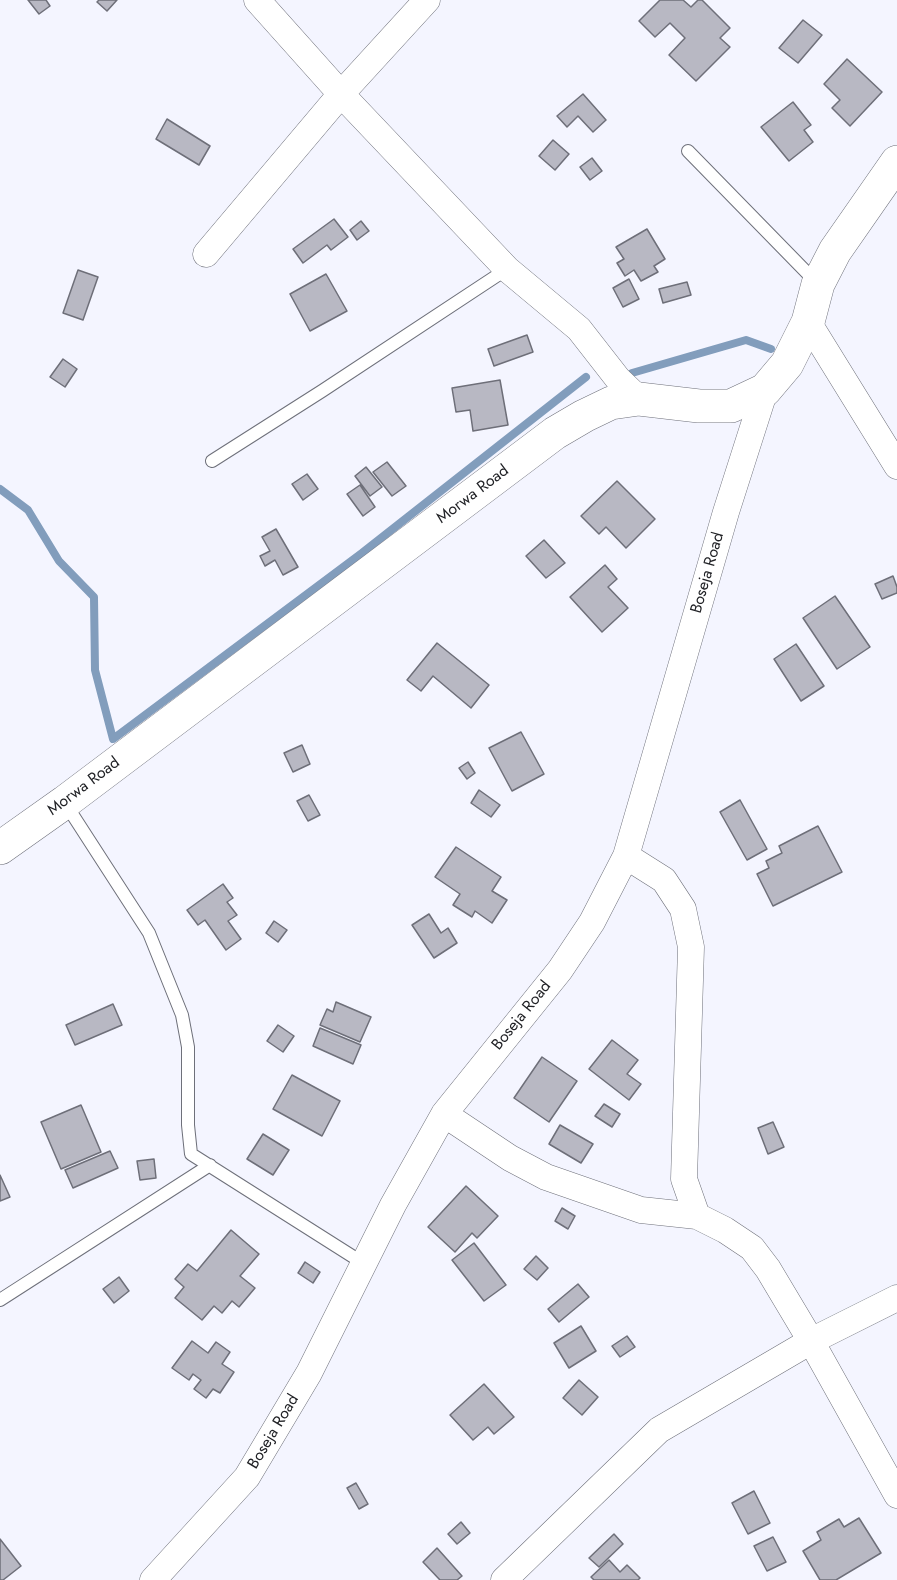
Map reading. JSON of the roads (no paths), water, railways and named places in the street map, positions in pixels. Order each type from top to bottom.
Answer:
[{"type":"main road","name":"Morwa Road","points":[[0,848],[65,802],[555,433],[611,403],[639,399],[690,406],[731,406],[765,390],[787,364],[808,322],[818,284],[835,251],[897,162]]},
{"type":"street","points":[[256,0],[341,94],[507,269],[579,329],[618,380],[639,399]]},
{"type":"street","points":[[206,254],[341,94],[427,0]]},
{"type":"street","points":[[808,322],[897,466]]},
{"type":"street","name":"Boseja Road","points":[[153,1580],[247,1476],[309,1373],[363,1263],[444,1114],[560,970],[592,922],[626,856],[726,512],[765,390]]},
{"type":"street","points":[[626,856],[664,880],[683,909],[691,947],[684,1179],[697,1216]]},
{"type":"street","points":[[444,1114],[510,1158],[546,1177],[641,1210],[697,1216],[725,1230],[752,1248],[768,1269],[811,1341],[897,1495]]},
{"type":"street","points":[[504,1580],[659,1430],[811,1341],[897,1298]]},
{"type":"lane","points":[[688,151],[818,284]]},
{"type":"lane","points":[[212,461],[507,269]]},
{"type":"lane","points":[[65,802],[149,933],[182,1015],[188,1047],[188,1125],[191,1154],[363,1263]]},
{"type":"lane","points":[[0,1300],[210,1165]]},
{"type":"waterway","points":[[632,373],[746,340],[771,349]]},
{"type":"waterway","points":[[0,489],[28,510],[59,561],[94,597],[95,670],[113,739],[362,553],[586,377]]}]
